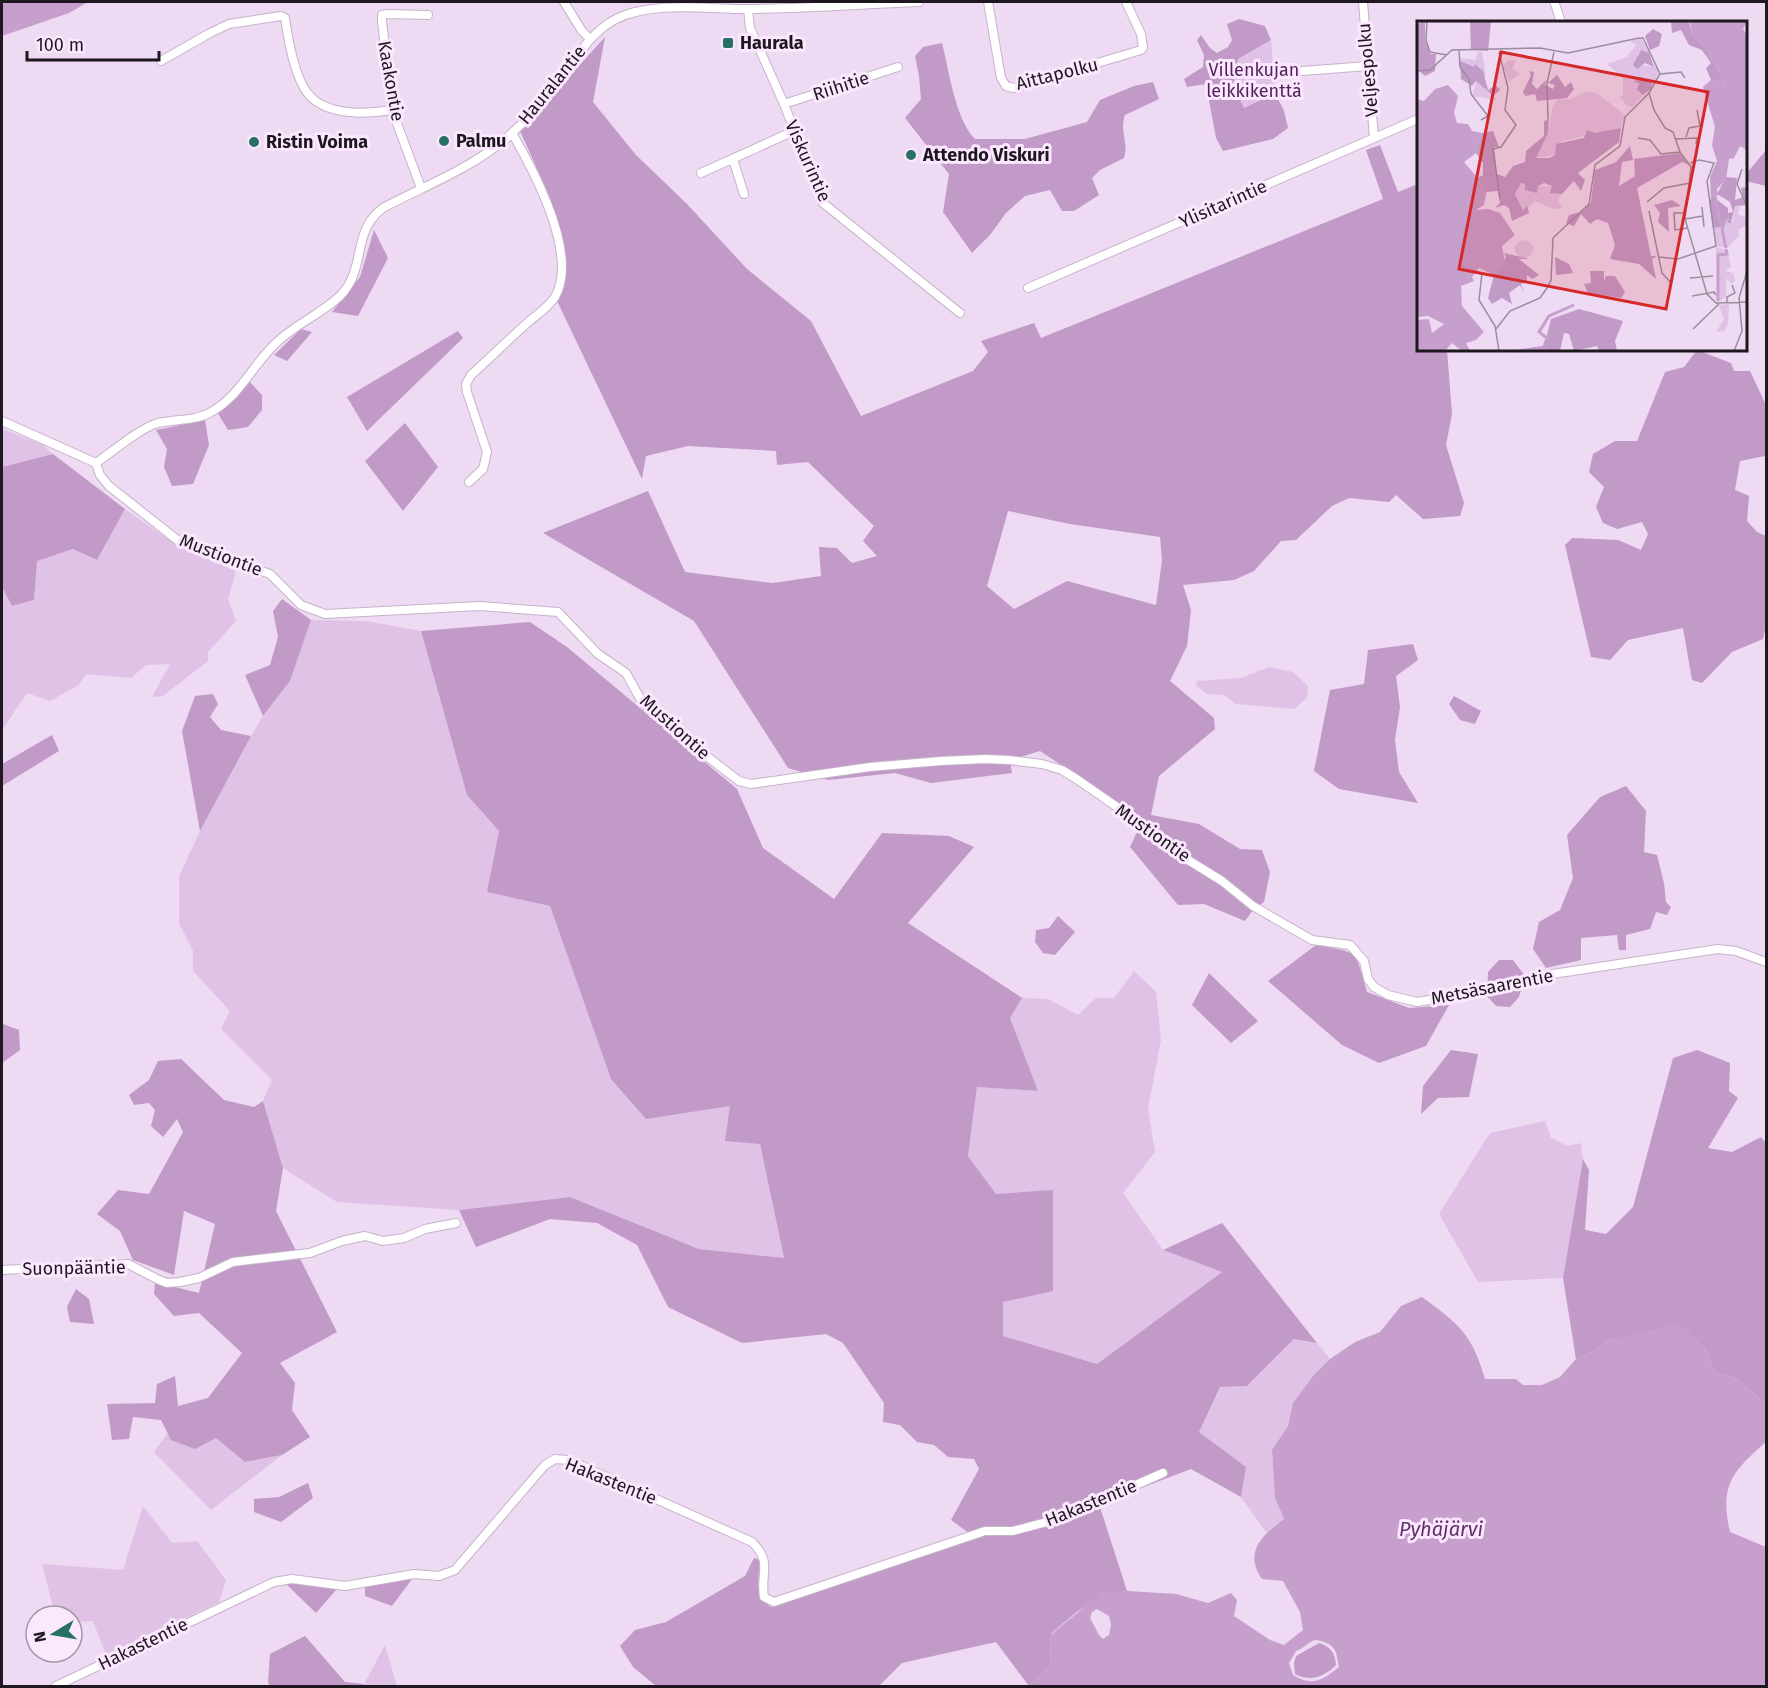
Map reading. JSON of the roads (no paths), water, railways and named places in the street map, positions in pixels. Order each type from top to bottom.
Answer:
[{"type":"street","points":[[564,2],[582,31],[590,39]]},
{"type":"street","name":"Hauralantie","points":[[96,463],[156,424],[204,416],[226,402],[275,344],[325,309],[347,287],[358,259],[365,228],[372,215],[460,170],[494,148],[512,133],[560,81],[590,39],[613,20],[630,13],[656,9],[919,2]]},
{"type":"street","name":"Aittapolku","points":[[988,2],[1001,78],[1006,86],[1014,88],[1141,50],[1143,47],[1141,34],[1126,2]]},
{"type":"street","name":"Veljespolku","points":[[1363,2],[1374,138]]},
{"type":"street","points":[[1555,4],[1561,21]]},
{"type":"street","name":"Viskurintie","points":[[742,7],[823,203],[960,312]]},
{"type":"street","name":"Kaakontie","points":[[421,188],[392,110],[382,15],[393,13],[428,15]]},
{"type":"street","points":[[161,61],[229,24],[281,16],[285,18],[291,56],[311,97],[329,108],[352,113],[392,110]]},
{"type":"street","points":[[1276,73],[1368,66]]},
{"type":"street","name":"Riihitie","points":[[784,104],[898,67]]},
{"type":"street","name":"Ylisitarintie","points":[[1028,288],[1417,120]]},
{"type":"street","points":[[700,173],[794,131]]},
{"type":"street","points":[[469,482],[483,469],[487,452],[466,384],[471,375],[528,322],[547,308],[562,278],[558,242],[551,213],[512,133]]},
{"type":"street","points":[[733,159],[744,195]]},
{"type":"street","points":[[2,421],[96,463]]},
{"type":"street","name":"Mustiontie","points":[[96,463],[99,475],[109,486],[180,542],[270,574],[301,605],[325,614],[480,606],[558,612],[598,654],[626,673],[642,702],[674,731],[739,781],[751,784],[870,767],[941,761],[997,759],[1042,764],[1062,770],[1078,780],[1133,818],[1159,842],[1222,880],[1253,906]]},
{"type":"street","name":"Metsäsaarentie","points":[[1253,906],[1312,940],[1350,945],[1364,961],[1368,979],[1374,987],[1388,995],[1417,1002],[1515,986],[1546,975],[1718,949],[1736,951],[1767,962]]},
{"type":"street","name":"Suonpääntie","points":[[2,1270],[128,1264],[167,1283],[180,1282],[199,1278],[233,1262],[310,1253],[342,1241],[365,1236],[382,1240],[404,1238],[425,1229],[456,1223]]},
{"type":"street","name":"Hakastentie","points":[[56,1686],[274,1582],[292,1580],[345,1586],[414,1574],[439,1576],[455,1570],[545,1465],[555,1459],[569,1460],[752,1542],[762,1552],[765,1564],[762,1586],[764,1597],[774,1602],[985,1531],[1013,1531],[1058,1519],[1163,1473]]},
{"type":"water","points":[[2,2],[88,2],[69,13],[2,36]]},
{"type":"water","name":"Pyhäjärvi","points":[[1422,1297],[1455,1323],[1469,1340],[1485,1379],[1516,1379],[1523,1385],[1542,1385],[1560,1377],[1576,1359],[1596,1350],[1611,1339],[1680,1324],[1705,1348],[1714,1372],[1737,1379],[1766,1405],[1766,1442],[1737,1471],[1726,1502],[1730,1532],[1766,1547],[1766,1686],[1029,1686],[1050,1667],[1051,1635],[1102,1590],[1114,1593],[1127,1591],[1176,1594],[1208,1603],[1231,1593],[1237,1600],[1234,1616],[1270,1640],[1284,1645],[1303,1630],[1300,1612],[1283,1581],[1262,1579],[1254,1560],[1258,1544],[1263,1537],[1284,1519],[1275,1498],[1272,1450],[1288,1426],[1293,1403],[1313,1376],[1330,1359],[1355,1342],[1380,1332],[1401,1306]],"holes":[[[1097,1609],[1109,1616],[1111,1625],[1109,1635],[1103,1639],[1090,1618],[1092,1612]],[[1315,1640],[1331,1645],[1337,1656],[1339,1667],[1322,1678],[1306,1681],[1293,1675],[1289,1663],[1296,1651]]]},
{"type":"place","name":"Haurala","points":[[728,43]]},
{"type":"place","name":"Palmu","points":[[444,141]]},
{"type":"place","name":"Ristin Voima","points":[[254,142]]},
{"type":"place","name":"Attendo Viskuri","points":[[911,155]]},
{"type":"park label","name":"Villenkujan leikkikenttä","points":[[1254,80]]}]
